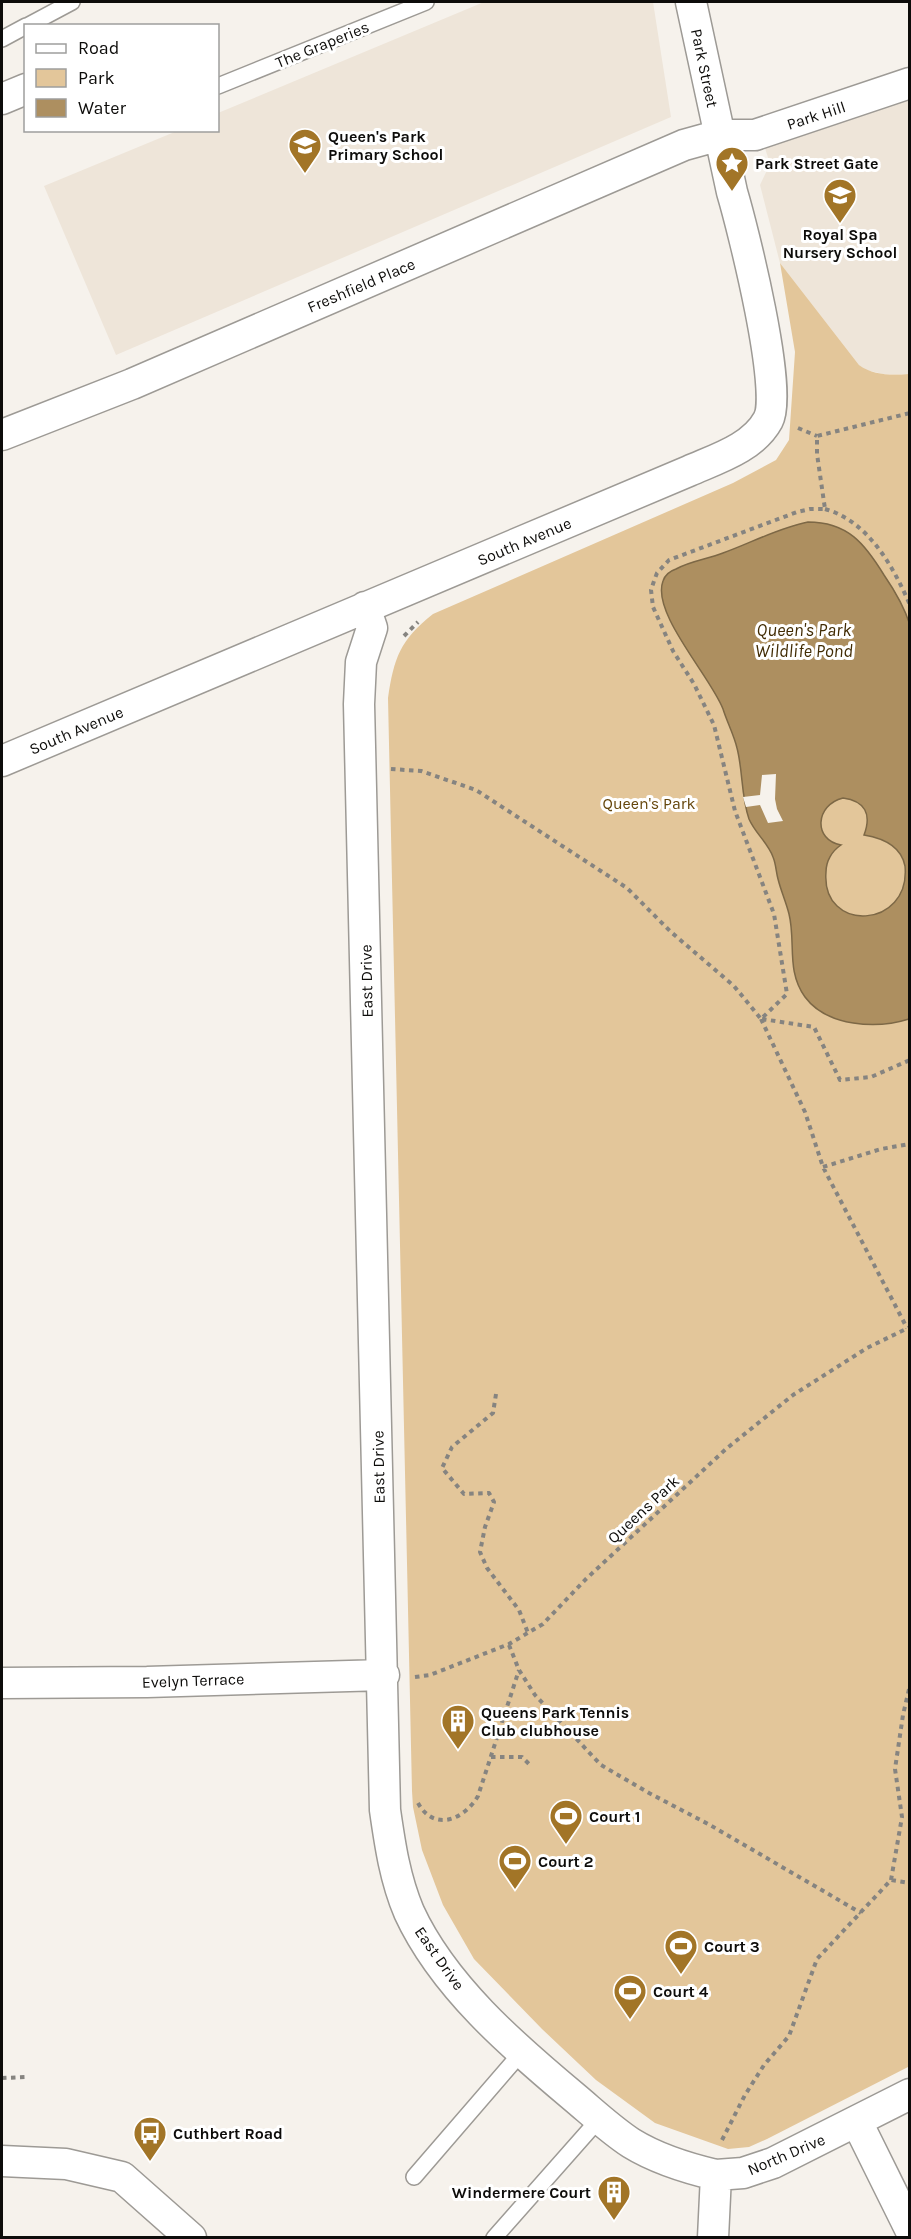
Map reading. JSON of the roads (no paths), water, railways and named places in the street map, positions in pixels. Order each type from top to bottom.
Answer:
[{"type":"street","name":"Park Street","points":[[691,2],[720,135]]},
{"type":"street","name":"Park Hill","points":[[720,135],[755,135],[909,83]]},
{"type":"street","points":[[2,99],[24,89]]},
{"type":"street","name":"Freshfield Place","points":[[2,435],[142,380],[684,145],[720,135]]},
{"type":"street","name":"South Avenue","points":[[2,761],[723,456],[761,431],[773,410],[772,374],[741,223],[720,135]]},
{"type":"street","name":"East Drive","points":[[364,607],[372,628],[364,650],[360,674],[360,769],[384,1675],[385,1810],[398,1884],[421,1934],[448,1974],[488,2020],[521,2053],[632,2144],[665,2160],[716,2175]]},
{"type":"street","name":"Evelyn Terrace","points":[[2,1683],[147,1682],[384,1675]]},
{"type":"street","name":"North Drive","points":[[716,2175],[758,2169],[857,2122],[909,2094]]},
{"type":"street","points":[[857,2122],[905,2231]]},
{"type":"street","points":[[2,2161],[66,2164],[122,2177],[191,2238]]},
{"type":"street","points":[[713,2238],[716,2175]]},
{"type":"lane","points":[[30,24],[72,2]]},
{"type":"lane","name":"The Graperies","points":[[219,86],[426,2]]},
{"type":"lane","points":[[2,39],[24,27]]},
{"type":"lane","points":[[414,2177],[521,2053]]},
{"type":"lane","points":[[494,2238],[600,2118]]},
{"type":"water","name":"Queen's Park Wildlife Pond","points":[[808,522],[822,523],[834,526],[854,537],[870,554],[892,587],[910,625],[909,1019],[896,1022],[868,1024],[839,1020],[814,1007],[799,987],[793,967],[789,914],[773,857],[749,819],[734,738],[716,696],[674,627],[662,594],[663,581],[672,571]],"holes":[[[843,798],[861,805],[867,815],[864,835],[890,844],[899,853],[905,866],[903,887],[894,902],[881,912],[866,916],[850,914],[837,906],[828,892],[826,872],[828,860],[841,845],[826,837],[821,822],[827,808],[834,802]]]},
{"type":"place","name":"Queen's Park Primary School","points":[[305,174]]},
{"type":"place","name":"Park Street Gate","points":[[732,192]]},
{"type":"place","name":"Royal Spa Nursery School","points":[[840,224]]},
{"type":"place","name":"Queens Park Tennis Club clubhouse","points":[[458,1750]]},
{"type":"place","name":"Court 1","points":[[566,1845]]},
{"type":"place","name":"Court 2","points":[[515,1890]]},
{"type":"place","name":"Court 3","points":[[681,1975]]},
{"type":"place","name":"Court 4","points":[[630,2020]]},
{"type":"place","name":"Cuthbert Road","points":[[150,2162]]},
{"type":"place","name":"Windermere Court","points":[[614,2221]]},
{"type":"park label","name":"Queen's Park","points":[[649,803]]}]
